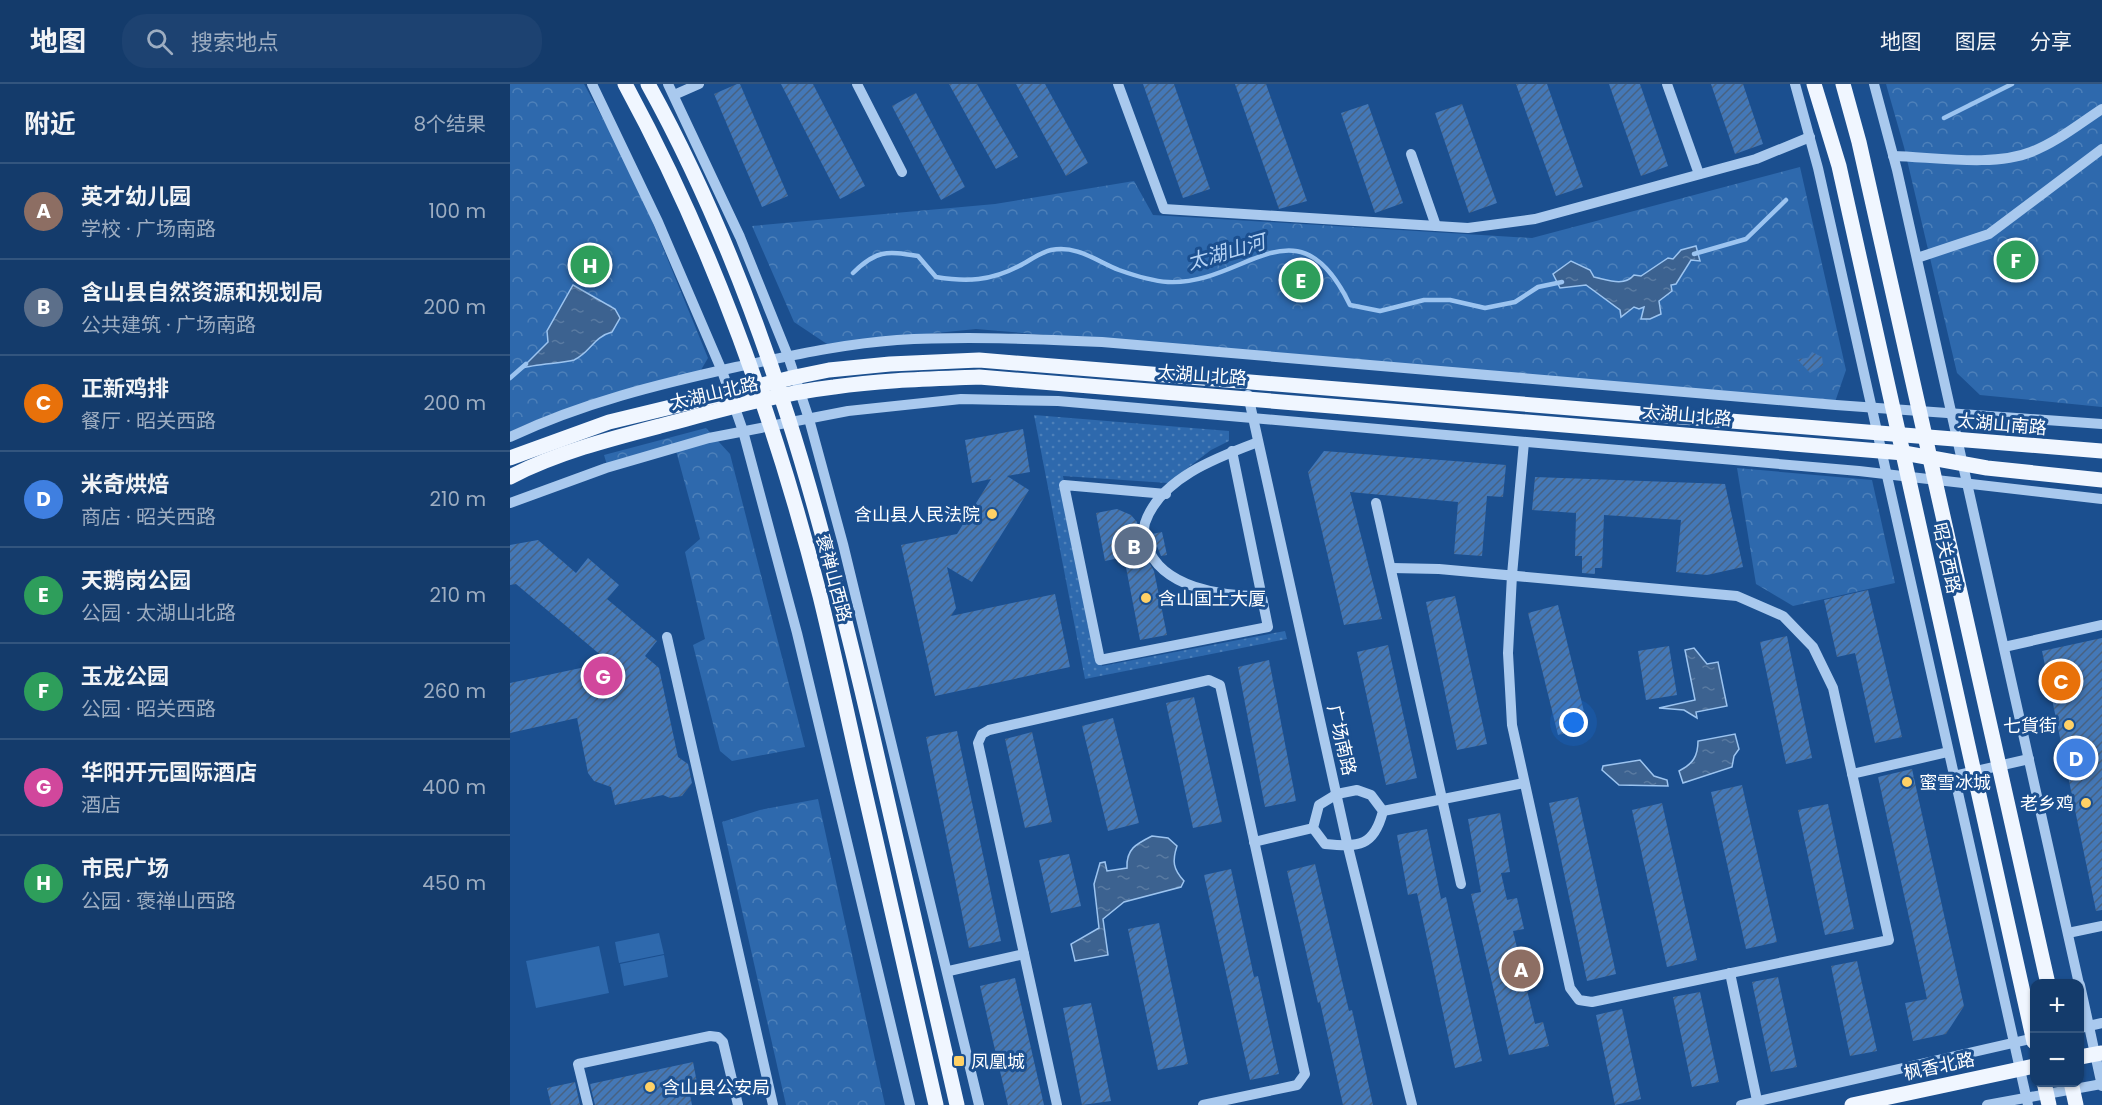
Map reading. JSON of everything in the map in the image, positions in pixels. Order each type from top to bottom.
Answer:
[{"type":"main road","name":"褒禅山西路","points":[[625,84],[647,125],[692,223],[770,426],[820,595],[936,1105]]},
{"type":"main road","name":"褒禅山西路","points":[[648,84],[711,215],[769,360],[790,422],[840,590],[957,1105]]},
{"type":"main road","name":"昭关西路","points":[[1843,84],[1859,142],[2047,979]]},
{"type":"main road","name":"昭关西路","points":[[1816,90],[1833,138],[2032,1033]]},
{"type":"main road","name":"太湖山北路","points":[[510,458],[609,422],[729,391],[795,377],[829,370],[890,364],[979,360],[1245,380],[1900,436]]},
{"type":"main road","name":"太湖山北路","points":[[510,477],[530,467],[614,438],[800,393],[891,381],[979,377],[1904,453]]},
{"type":"main road","name":"太湖山南路","points":[[1900,436],[2102,452]]},
{"type":"main road","points":[[1904,453],[1963,464],[2102,480]]},
{"type":"main road","name":"枫香北路","points":[[1852,1105],[2027,1068]]},
{"type":"street","points":[[592,84],[658,222],[722,370],[743,431],[797,633],[910,1105]]},
{"type":"street","points":[[668,84],[740,237],[788,356],[809,419],[843,544],[980,1105]]},
{"type":"street","points":[[674,95],[699,84]]},
{"type":"street","points":[[856,84],[902,172]]},
{"type":"street","points":[[1118,84],[1164,209],[1468,228],[1535,219],[1756,159],[1810,137]]},
{"type":"street","points":[[1667,84],[1699,174]]},
{"type":"street","points":[[1795,84],[1810,137],[2014,1043],[2027,1068],[2027,1102]]},
{"type":"street","points":[[1874,84],[1917,258],[2078,979]]},
{"type":"street","points":[[1800,102],[1816,90]]},
{"type":"street","points":[[1893,156],[1983,159],[2006,158],[2029,153],[2049,144],[2102,109]]},
{"type":"street","points":[[1917,258],[1989,234],[2102,149]]},
{"type":"street","points":[[1411,154],[1436,226]]},
{"type":"street","points":[[510,436],[604,401],[722,370],[822,348],[897,340],[987,337],[1102,342],[1871,407],[2102,424]]},
{"type":"street","name":"广场南路","points":[[1245,380],[1348,847],[1413,1105]]},
{"type":"street","points":[[510,503],[606,468],[709,438],[790,422],[910,403],[961,399],[1058,401],[1253,418],[1909,477],[2102,499]]},
{"type":"street","points":[[1258,442],[1194,470],[1155,505],[1144,525],[1145,540],[1152,561],[1167,575],[1184,582],[1239,596],[1261,596]]},
{"type":"street","points":[[1392,568],[1512,575],[1737,596],[1783,616],[1813,647],[1833,688],[1889,940],[1592,1002],[1579,1000],[1570,988],[1524,783],[1511,713],[1508,653],[1512,575],[1524,442]]},
{"type":"street","points":[[1166,494],[1064,485],[1100,660],[1268,627],[1232,452]]},
{"type":"street","points":[[1376,503],[1461,884]]},
{"type":"street","points":[[2004,647],[2102,625]]},
{"type":"street","points":[[667,637],[773,1105]]},
{"type":"street","points":[[1058,1105],[978,743],[982,734],[989,730],[1209,680],[1220,685],[1305,1074],[1297,1086],[1203,1105]]},
{"type":"street","points":[[1852,774],[1948,752]]},
{"type":"street","points":[[1954,776],[2029,759]]},
{"type":"street","points":[[1383,811],[1524,783]]},
{"type":"street","points":[[1313,828],[1319,805],[1337,794],[1357,790],[1371,795],[1383,811]]},
{"type":"street","points":[[1313,828],[1325,844],[1348,847],[1365,842],[1378,830],[1383,811]]},
{"type":"street","points":[[1254,842],[1313,828]]},
{"type":"street","points":[[2068,933],[2102,926]]},
{"type":"street","points":[[949,971],[1024,954]]},
{"type":"street","points":[[1730,973],[1758,1103]]},
{"type":"street","points":[[1988,1105],[2027,1102],[2046,1094],[2073,1092],[2102,1085],[2098,1054],[2084,1027],[2102,1023]]},
{"type":"street","points":[[588,1105],[578,1064],[710,1036],[718,1037],[723,1042],[738,1105]]},
{"type":"street","points":[[1740,1105],[1758,1103],[2030,1041]]},
{"type":"green space","points":[[510,84],[584,84],[632,172],[708,358],[698,375],[578,405],[510,432]]},
{"type":"green space","points":[[1886,84],[2102,84],[2102,407],[1980,395],[1957,373],[1904,147]]},
{"type":"green space","points":[[1800,167],[1846,370],[1835,402],[976,329],[827,344],[794,322],[752,226],[995,204],[1134,181],[1153,215],[1532,238]]},
{"type":"green space","points":[[1034,415],[1229,431],[1229,441],[1211,450],[1168,483],[1063,476],[1102,666],[1285,631],[1287,639],[1085,679]]},
{"type":"green space","points":[[706,428],[730,454],[805,747],[732,761],[720,751],[693,645],[705,639],[685,552],[700,539],[675,447],[607,465],[604,455]]},
{"type":"green space","points":[[1737,468],[1872,480],[1895,583],[1793,606],[1756,584]]},
{"type":"green space","points":[[818,799],[885,1105],[786,1105],[722,822],[760,810]]},
{"type":"green space","points":[[659,933],[664,954],[619,963],[615,942]]},
{"type":"green space","points":[[599,946],[609,993],[536,1008],[526,961]]},
{"type":"green space","points":[[664,955],[668,977],[624,986],[620,964]]},
{"type":"water","points":[[1696,246],[1700,261],[1691,260],[1676,284],[1671,285],[1672,291],[1659,301],[1661,314],[1650,319],[1641,319],[1644,307],[1639,309],[1634,307],[1621,317],[1620,310],[1586,285],[1560,288],[1553,274],[1571,261],[1590,270],[1594,277],[1621,282],[1634,275],[1641,276],[1668,258],[1673,259],[1681,250]]},
{"type":"water","points":[[573,285],[615,309],[620,318],[612,332],[600,337],[574,360],[522,368],[548,342],[547,331]]},
{"type":"water","points":[[1694,648],[1707,664],[1718,662],[1727,706],[1696,712],[1697,718],[1684,710],[1659,708],[1695,700],[1685,650]]},
{"type":"water","points":[[1735,734],[1739,749],[1734,756],[1732,767],[1683,783],[1679,771],[1694,759],[1698,741]]},
{"type":"water","points":[[1640,760],[1654,776],[1667,780],[1668,786],[1619,785],[1602,770],[1603,766]]},
{"type":"water","points":[[1152,836],[1168,838],[1177,846],[1174,856],[1178,873],[1184,881],[1181,887],[1124,902],[1103,919],[1108,955],[1075,961],[1071,944],[1099,928],[1094,884],[1100,863],[1105,862],[1107,871],[1127,868],[1128,856],[1133,848]]},
{"type":"building","points":[[740,84],[788,196],[762,207],[714,94]]},
{"type":"building","points":[[781,84],[813,84],[865,186],[840,199]]},
{"type":"building","points":[[949,84],[977,84],[1018,157],[996,169]]},
{"type":"building","points":[[1016,84],[1045,84],[1088,163],[1066,176]]},
{"type":"building","points":[[1143,84],[1174,84],[1210,189],[1183,198]]},
{"type":"building","points":[[1235,84],[1266,84],[1307,201],[1279,209]]},
{"type":"building","points":[[1516,84],[1547,84],[1583,187],[1556,196]]},
{"type":"building","points":[[1609,84],[1640,84],[1668,166],[1641,176]]},
{"type":"building","points":[[1711,84],[1743,84],[1763,144],[1735,154]]},
{"type":"building","points":[[916,93],[965,187],[941,200],[892,106]]},
{"type":"building","points":[[1368,104],[1403,203],[1375,213],[1341,113]]},
{"type":"building","points":[[1462,104],[1497,203],[1469,213],[1435,113]]},
{"type":"building","points":[[1812,352],[1822,357],[1823,365],[1810,373],[1797,359],[1808,358]]},
{"type":"building","points":[[1023,429],[1030,472],[1007,476],[1029,490],[972,582],[947,567],[956,608],[951,616],[1055,594],[1070,667],[935,696],[901,545],[957,534],[991,479],[972,483],[965,440]]},
{"type":"building","points":[[1324,451],[1506,465],[1503,497],[1487,496],[1482,556],[1454,554],[1458,502],[1350,492],[1382,619],[1344,625],[1308,472]]},
{"type":"building","points":[[1535,477],[1725,484],[1743,567],[1707,575],[1676,572],[1681,520],[1604,515],[1602,568],[1595,568],[1595,574],[1582,573],[1582,556],[1575,556],[1576,513],[1532,510]]},
{"type":"building","name":"含山国土大厦","points":[[1117,509],[1131,515],[1137,522],[1139,545],[1154,571],[1167,635],[1140,640],[1124,557],[1105,561],[1096,513]]},
{"type":"building","points":[[1162,532],[1167,555],[1161,556],[1152,534]]},
{"type":"building","points":[[538,540],[576,573],[588,558],[619,585],[607,599],[657,641],[645,656],[659,668],[678,757],[688,764],[692,783],[682,796],[670,798],[663,795],[615,805],[611,787],[594,781],[588,773],[577,718],[510,733],[510,683],[609,662],[516,584],[510,585],[510,545]]},
{"type":"building","points":[[1868,590],[1902,737],[1875,743],[1855,653],[1837,657],[1824,600]]},
{"type":"building","points":[[1455,596],[1487,744],[1457,750],[1426,602]]},
{"type":"building","points":[[1558,605],[1588,728],[1558,735],[1528,613]]},
{"type":"building","points":[[1787,636],[1812,758],[1786,764],[1760,642]]},
{"type":"building","points":[[2102,638],[2102,910],[2096,911],[2042,651]]},
{"type":"building","points":[[1388,645],[1417,778],[1386,785],[1357,652]]},
{"type":"building","points":[[1669,646],[1677,695],[1646,700],[1638,651]]},
{"type":"building","points":[[1269,660],[1296,801],[1265,807],[1238,667]]},
{"type":"building","points":[[1194,697],[1222,822],[1193,828],[1166,703]]},
{"type":"building","points":[[1113,718],[1139,823],[1108,831],[1082,726]]},
{"type":"building","points":[[957,731],[1001,941],[969,948],[926,737]]},
{"type":"building","points":[[1032,732],[1052,822],[1025,828],[1005,739]]},
{"type":"building","points":[[1912,769],[1964,1006],[1946,1034],[1913,1041],[1905,1003],[1927,999],[1878,777]]},
{"type":"building","points":[[1742,785],[1777,942],[1746,949],[1711,792]]},
{"type":"building","points":[[1578,797],[1616,974],[1587,981],[1549,803]]},
{"type":"building","points":[[1662,803],[1697,960],[1667,967],[1632,810]]},
{"type":"building","points":[[1828,804],[1854,929],[1825,935],[1798,810]]},
{"type":"building","points":[[1500,813],[1510,872],[1501,873],[1507,900],[1517,898],[1524,929],[1513,931],[1535,1024],[1543,1022],[1549,1046],[1509,1055],[1471,894],[1481,892],[1468,819]]},
{"type":"building","points":[[1427,829],[1441,899],[1446,897],[1482,1061],[1455,1068],[1417,893],[1408,895],[1397,835]]},
{"type":"building","points":[[1069,854],[1081,906],[1051,913],[1039,860]]},
{"type":"building","points":[[1315,864],[1349,1011],[1352,1010],[1373,1105],[1343,1105],[1320,1002],[1318,1003],[1287,871]]},
{"type":"building","points":[[1231,869],[1254,977],[1258,976],[1279,1074],[1250,1080],[1204,875]]},
{"type":"building","points":[[1159,923],[1188,1064],[1158,1070],[1128,929]]},
{"type":"building","points":[[1857,961],[1877,1051],[1850,1056],[1831,966]]},
{"type":"building","points":[[1778,977],[1797,1067],[1771,1072],[1752,982]]},
{"type":"building","points":[[1015,978],[1044,1105],[1008,1105],[980,986]]},
{"type":"building","points":[[1700,992],[1719,1082],[1692,1087],[1673,997]]},
{"type":"building","points":[[1091,1003],[1111,1101],[1082,1105],[1063,1008]]},
{"type":"building","points":[[1622,1009],[1641,1099],[1615,1105],[1596,1015]]},
{"type":"building","name":"含山县公安局","points":[[693,1062],[699,1093],[690,1095],[692,1105],[595,1105],[590,1084]]},
{"type":"building","points":[[575,1082],[580,1105],[551,1105],[547,1088]]},
{"type":"waterway","name":"太湖山河","points":[[1944,118],[2012,84]]},
{"type":"waterway","name":"太湖山河","points":[[1694,254],[1746,239],[1786,200]]},
{"type":"waterway","name":"太湖山河","points":[[853,273],[875,256],[898,253],[918,256],[936,277],[958,280],[979,279],[999,275],[1043,253],[1061,249],[1078,252],[1130,274],[1168,282],[1196,280],[1268,254],[1289,250],[1310,256],[1330,273],[1350,305],[1380,311],[1424,300],[1450,300],[1485,308],[1515,302],[1538,287],[1562,282]]},
{"type":"waterway","name":"太湖山河","points":[[510,378],[526,364]]},
{"type":"place","name":"玉龙公园","points":[[2016,260]]},
{"type":"place","name":"市民广场","points":[[590,265]]},
{"type":"place","name":"天鹅岗公园","points":[[1301,280]]},
{"type":"place","name":"含山县人民法院","points":[[992,514]]},
{"type":"place","name":"含山县自然资源和规划局","points":[[1134,546]]},
{"type":"place","name":"含山国土大厦","points":[[1146,598]]},
{"type":"place","name":"华阳开元国际酒店","points":[[603,676]]},
{"type":"place","name":"正新鸡排","points":[[2061,681]]},
{"type":"place","name":"七貨街","points":[[2069,725]]},
{"type":"place","name":"米奇烘焙","points":[[2076,758]]},
{"type":"place","name":"蜜雪冰城","points":[[1907,782]]},
{"type":"place","name":"老乡鸡","points":[[2086,803]]},
{"type":"place","name":"英才幼儿园","points":[[1521,969]]},
{"type":"place","name":"凤凰城","points":[[959,1061]]},
{"type":"place","name":"含山县公安局","points":[[650,1087]]}]
